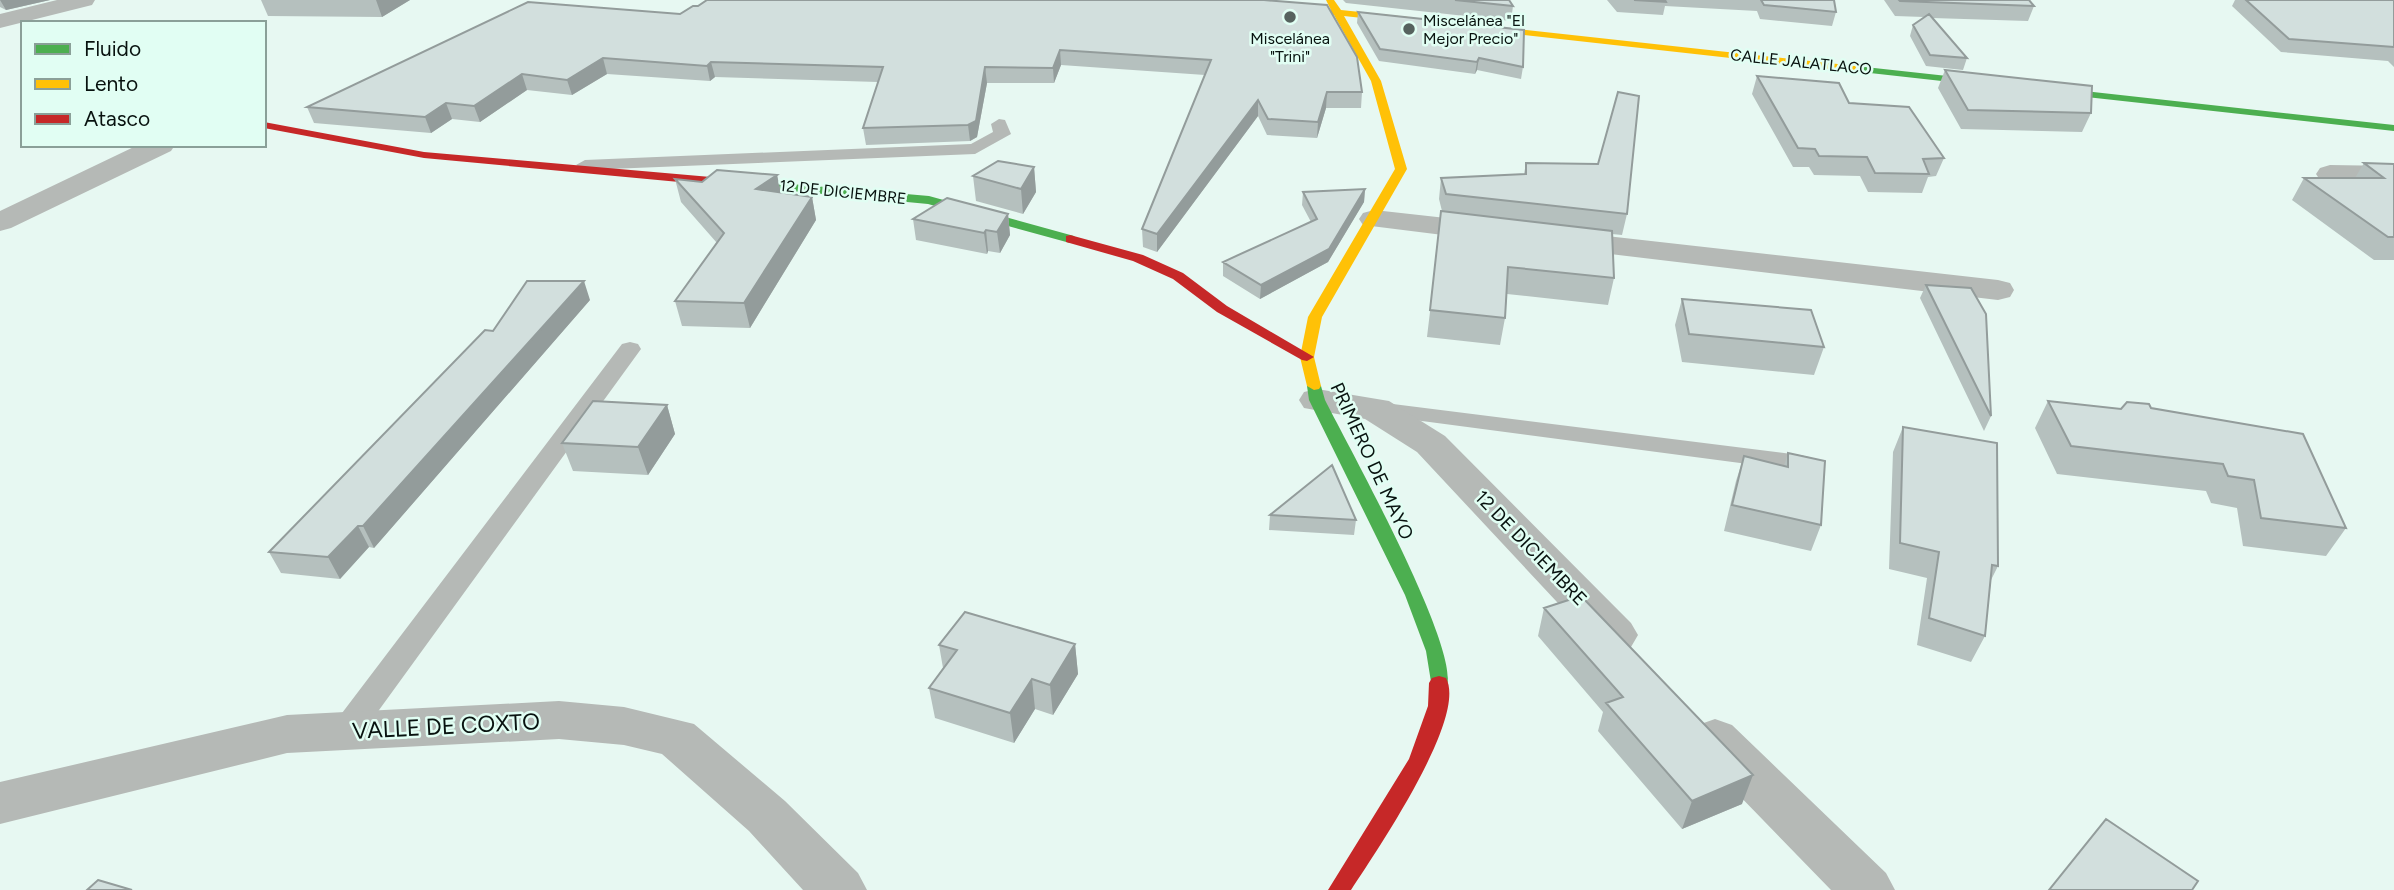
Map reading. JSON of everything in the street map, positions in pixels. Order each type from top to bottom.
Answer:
[{"type":"street","points":[[0,21],[50,16],[84,0]]},
{"type":"street","points":[[1208,0],[1333,6],[1418,21]]},
{"type":"street","name":"PRIMERO DE MAYO","points":[[1333,6],[1376,81],[1401,169],[1315,317],[1307,357],[1317,400],[1414,595],[1435,651],[1440,688],[1433,728],[1406,782],[1339,890]]},
{"type":"street","name":"CALLE JALATLACO","points":[[1459,25],[2394,128]]},
{"type":"street","name":"12 DE DICIEMBRE","points":[[266,125],[332,140],[424,155],[929,200],[1138,258],[1178,276],[1222,309],[1307,357]]},
{"type":"street","points":[[0,222],[157,147]]},
{"type":"street","points":[[2330,174],[2394,175]]},
{"type":"street","points":[[1374,219],[1998,290]]},
{"type":"street","name":"12 DE DICIEMBRE","points":[[1317,400],[1376,409],[1431,444],[1639,659]]},
{"type":"street","points":[[1686,708],[1867,890]]},
{"type":"street","name":"VALLE DE COXTO","points":[[0,803],[287,734],[559,720],[624,726],[677,738],[767,816],[839,890]]},
{"type":"lane","points":[[546,165],[975,149],[1002,134],[999,124]]},
{"type":"lane","points":[[347,730],[630,349]]},
{"type":"lane","points":[[1376,409],[1800,463]]},
{"type":"building","points":[[707,0],[1264,0],[1327,5],[1357,57],[1362,92],[1327,92],[1318,122],[1268,119],[1258,100],[1157,234],[1142,229],[1211,60],[1060,50],[1053,68],[985,67],[976,121],[968,125],[863,128],[883,67],[711,62],[707,66],[603,58],[567,80],[522,74],[474,106],[446,103],[425,117],[307,107],[528,2],[680,14]]},
{"type":"building","points":[[1455,0],[1509,0],[1513,6]]},
{"type":"building","points":[[1634,0],[1665,0],[1666,2]]},
{"type":"building","points":[[1761,0],[1834,0],[1836,12],[1764,5]]},
{"type":"building","points":[[2029,0],[2034,6],[1900,1]]},
{"type":"building","points":[[2246,0],[2394,0],[2394,47],[2289,39]]},
{"type":"building","points":[[1358,12],[1524,30],[1523,67],[1479,58],[1477,62],[1380,49]]},
{"type":"building","points":[[1929,14],[1967,58],[1930,55],[1913,25]]},
{"type":"building","points":[[1945,70],[2092,86],[2091,113],[1968,110]]},
{"type":"building","points":[[1757,76],[1839,83],[1849,103],[1909,107],[1944,158],[1923,159],[1929,174],[1875,173],[1867,157],[1819,156],[1815,149],[1798,148]]},
{"type":"building","points":[[1618,92],[1639,96],[1627,214],[1446,194],[1441,178],[1526,174],[1526,163],[1598,164]]},
{"type":"building","points":[[998,161],[1034,167],[1021,189],[973,176]]},
{"type":"building","points":[[2364,163],[2394,164],[2394,237],[2388,237],[2304,178],[2384,178]]},
{"type":"building","points":[[717,170],[777,175],[756,189],[812,197],[744,303],[675,301],[724,233],[675,179],[702,182]]},
{"type":"building","points":[[1365,189],[1329,249],[1261,285],[1223,262],[1317,219],[1303,192]]},
{"type":"building","points":[[947,198],[1008,214],[997,232],[986,230],[984,233],[913,219]]},
{"type":"building","points":[[1441,211],[1612,231],[1614,278],[1508,267],[1505,318],[1430,310]]},
{"type":"building","points":[[527,281],[584,281],[363,526],[358,526],[328,557],[269,552],[485,330],[493,331]]},
{"type":"building","points":[[1926,285],[1971,288],[1986,314],[1991,416]]},
{"type":"building","points":[[1682,299],[1811,310],[1824,347],[1689,334]]},
{"type":"building","points":[[593,401],[667,405],[638,447],[562,443]]},
{"type":"building","points":[[2048,401],[2121,409],[2127,402],[2149,404],[2151,408],[2303,434],[2346,528],[2261,518],[2254,480],[2228,476],[2223,464],[2071,446]]},
{"type":"building","points":[[1903,427],[1997,443],[1998,566],[1992,565],[1985,636],[1929,618],[1939,552],[1900,543]]},
{"type":"building","points":[[1788,453],[1825,461],[1821,525],[1732,505],[1744,456],[1788,467]]},
{"type":"building","points":[[1332,465],[1356,520],[1270,515]]},
{"type":"building","points":[[1581,596],[1753,775],[1692,801],[1606,703],[1623,697],[1544,608]]},
{"type":"building","points":[[965,612],[1075,644],[1050,685],[1032,679],[1010,713],[929,688],[957,650],[939,645]]},
{"type":"building","points":[[2106,819],[2198,881],[2192,890],[2049,890]]},
{"type":"building","points":[[98,880],[132,890],[87,890]]},
{"type":"traffic: fast","points":[[1856,69],[2394,128]]},
{"type":"traffic: fast","points":[[722,182],[929,200],[1070,239]]},
{"type":"traffic: fast","points":[[1314,386],[1317,400],[1414,595],[1435,651],[1439,683]]},
{"type":"traffic: slow","points":[[1208,0],[1408,20]]},
{"type":"traffic: slow","points":[[1314,386],[1307,357],[1315,317],[1401,169],[1376,81],[1330,0]]},
{"type":"traffic: slow","points":[[1472,27],[1856,69]]},
{"type":"traffic: jam","points":[[266,125],[424,155],[722,182]]},
{"type":"traffic: jam","points":[[1070,239],[1138,258],[1178,276],[1222,309],[1307,357]]},
{"type":"traffic: jam","points":[[1339,890],[1386,818],[1418,760],[1431,732],[1438,706],[1439,683]]},
{"type":"place","name":"Miscelánea \"Trini\"","points":[[1290,17]]},
{"type":"place","name":"Miscelánea \"El Mejor Precio\"","points":[[1409,29]]}]
